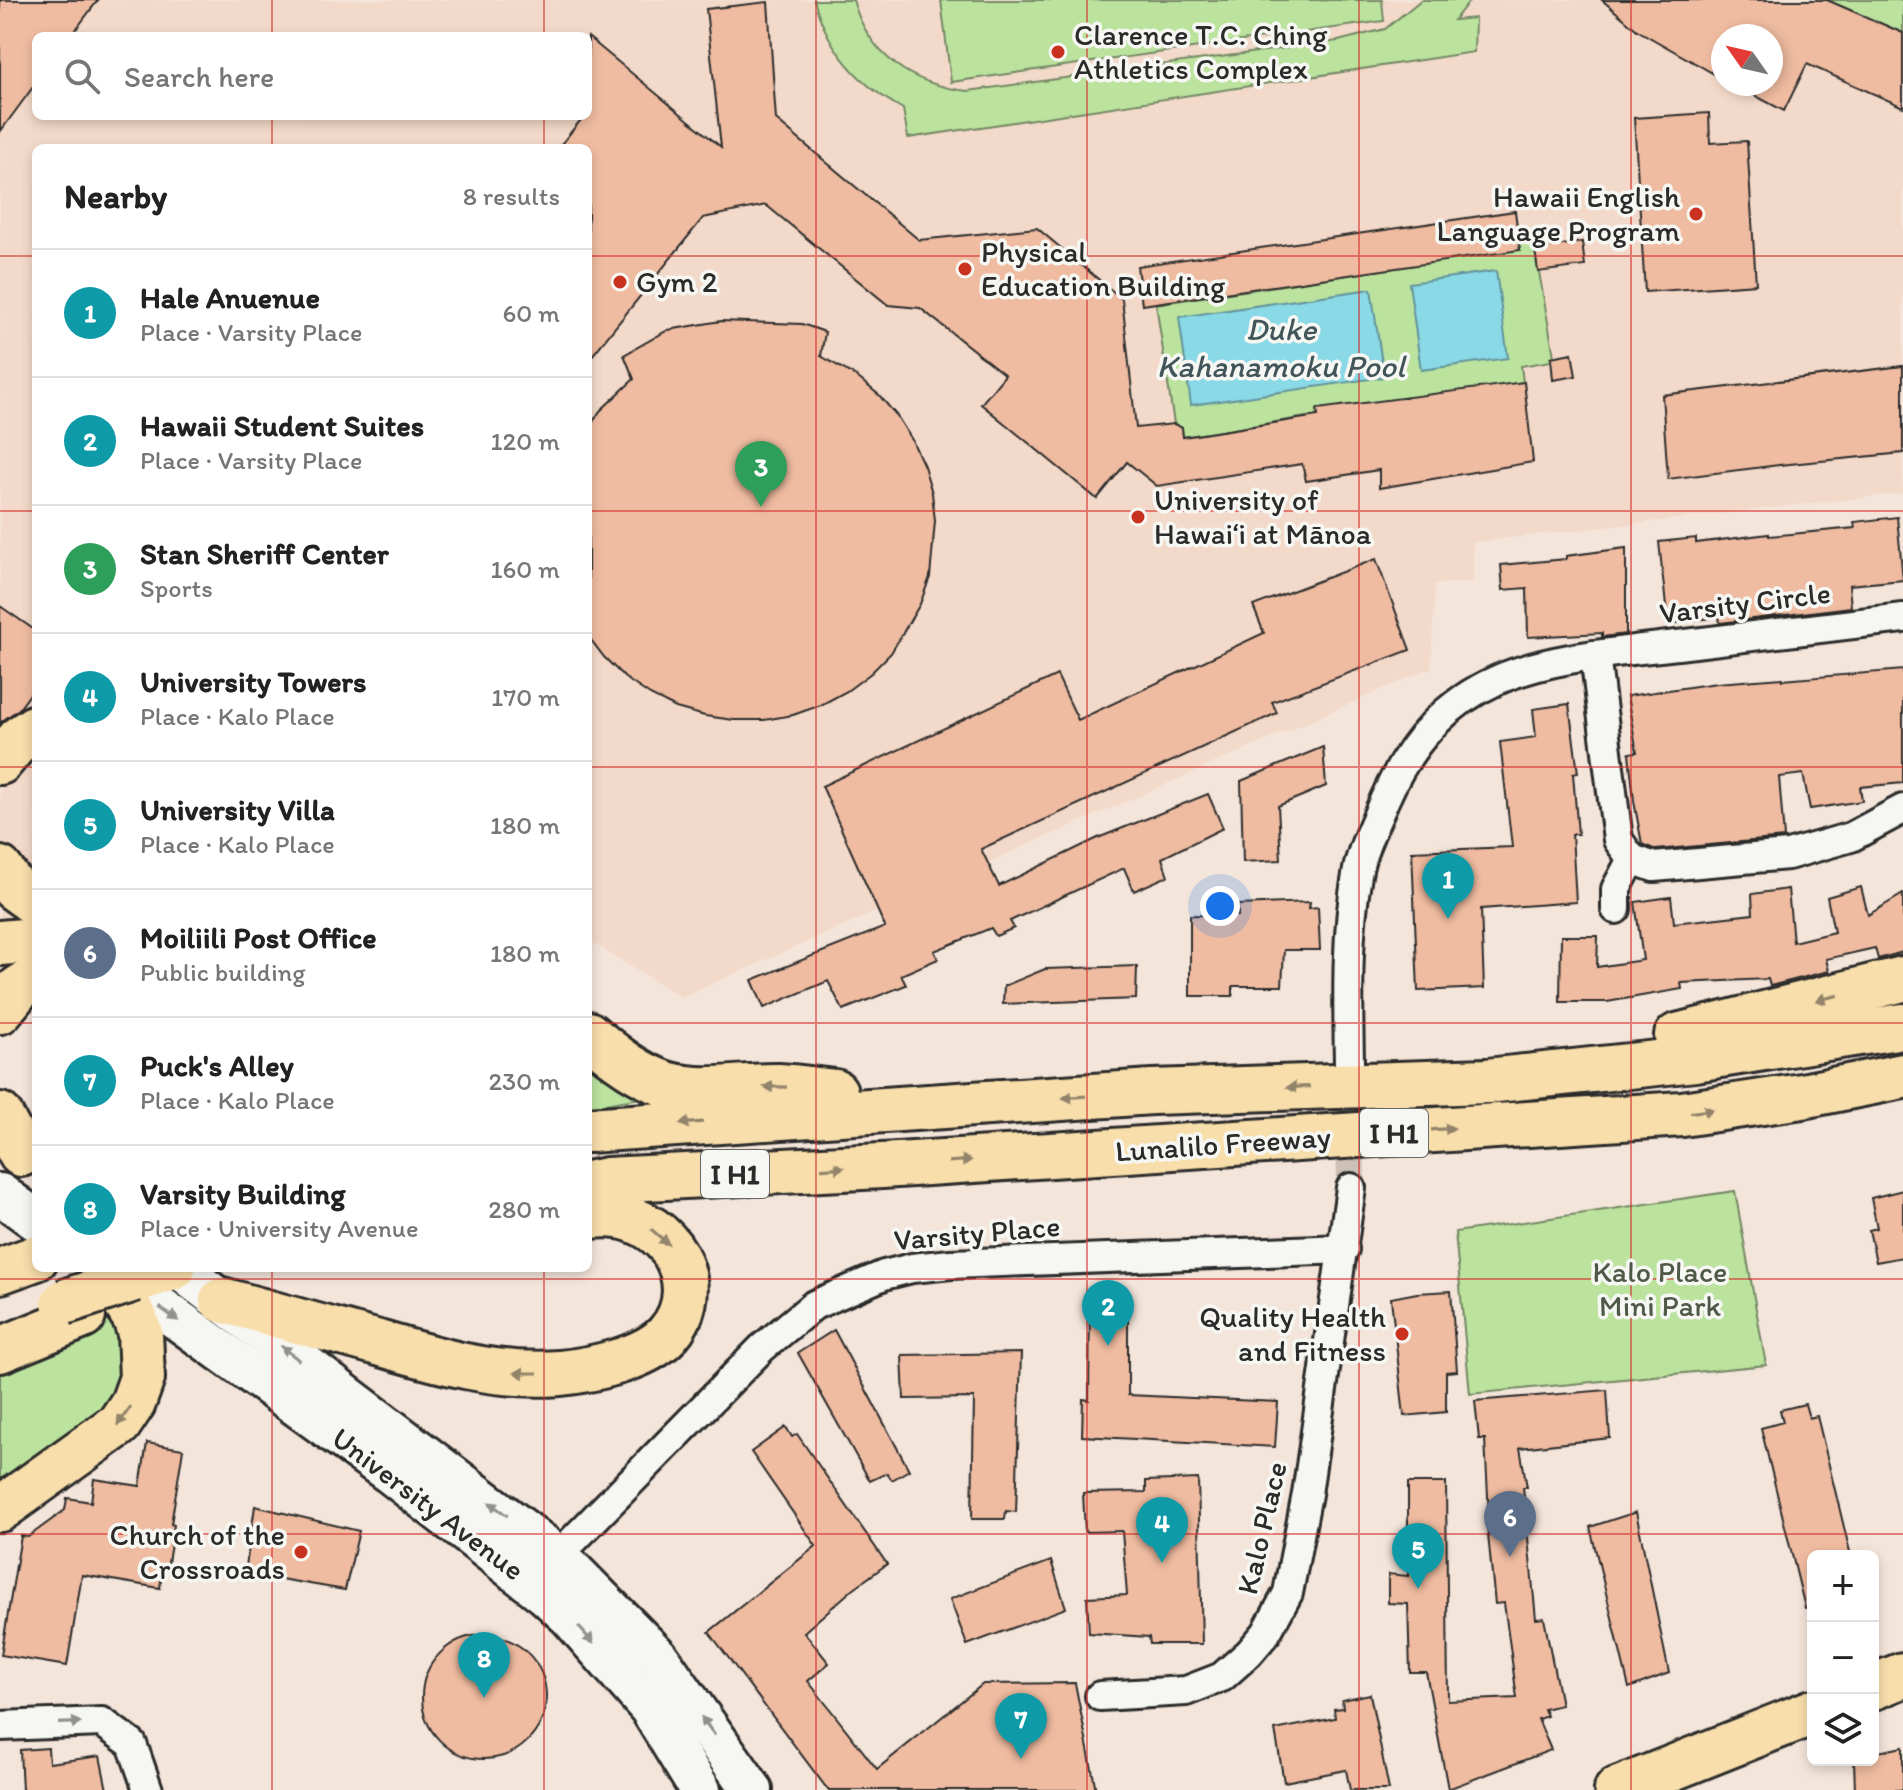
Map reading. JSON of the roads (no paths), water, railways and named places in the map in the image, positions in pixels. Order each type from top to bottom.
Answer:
[{"type":"main road","points":[[0,762],[21,737],[32,730]]},
{"type":"main road","points":[[0,869],[14,888],[32,901]]},
{"type":"main road","points":[[0,943],[32,940]]},
{"type":"main road","points":[[1487,1081],[1903,979]]},
{"type":"main road","points":[[0,1011],[18,989],[32,980]]},
{"type":"main road","name":"Lunalilo Freeway","points":[[592,1130],[1152,1092],[1487,1081],[1695,1059],[1903,1026]]},
{"type":"main road","points":[[592,1037],[633,1068],[674,1086],[704,1089],[778,1086],[964,1104]]},
{"type":"main road","name":"Lunalilo Freeway","points":[[592,1183],[1682,1114],[1802,1096],[1903,1076]]},
{"type":"main road","points":[[0,1115],[19,1153]]},
{"type":"main road","points":[[0,1194],[32,1217]]},
{"type":"main road","points":[[222,1300],[492,1373],[562,1373],[596,1366],[632,1357],[667,1335],[680,1311],[685,1285],[684,1269],[670,1245],[647,1226],[621,1216],[592,1216]]},
{"type":"main road","points":[[0,1350],[138,1272]]},
{"type":"main road","points":[[0,1509],[119,1424],[133,1403],[142,1378],[140,1333],[135,1318],[138,1272]]},
{"type":"main road","name":"University Avenue","points":[[138,1272],[222,1300],[347,1399],[545,1569],[658,1657],[752,1790]]},
{"type":"main road","name":"University Avenue","points":[[138,1272],[390,1473],[545,1569],[570,1617],[650,1708],[700,1790]]},
{"type":"main road","points":[[0,1326],[74,1309]]},
{"type":"main road","points":[[1879,1685],[1903,1675]]},
{"type":"main road","points":[[1617,1790],[1807,1714]]},
{"type":"street","name":"Varsity Circle","points":[[1349,1063],[1348,978],[1357,874],[1393,780],[1424,734],[1449,708],[1509,674],[1540,665],[1595,655],[1903,618]]},
{"type":"street","points":[[1595,655],[1618,840],[1632,859],[1647,867],[1788,855],[1851,837],[1903,809]]},
{"type":"street","points":[[1616,909],[1616,889],[1632,859]]},
{"type":"street","points":[[1344,1249],[1351,1188]]},
{"type":"street","name":"Varsity Place","points":[[545,1569],[788,1325],[814,1305],[884,1275],[951,1264],[1344,1249]]},
{"type":"street","name":"Kalo Place","points":[[1100,1696],[1186,1691],[1222,1677],[1249,1653],[1274,1620],[1288,1593],[1307,1494],[1344,1249]]},
{"type":"street","points":[[0,1726],[102,1722],[132,1744],[148,1790]]},
{"type":"water","name":"Duke Kahanamoku Pool","points":[[1496,271],[1508,358],[1421,370],[1409,283]]},
{"type":"water","name":"Duke Kahanamoku Pool","points":[[1371,289],[1384,377],[1191,405],[1179,317]]},
{"type":"tunnel","points":[[1349,1069],[1351,1188]]},
{"type":"place","name":"Clarence T.C. Ching Athletics Complex","points":[[1058,52]]},
{"type":"place","name":"Hawaii English Language Program","points":[[1696,214]]},
{"type":"place","name":"Physical Education Building","points":[[965,269]]},
{"type":"place","name":"Gym 2","points":[[620,282]]},
{"type":"place","name":"Stan Sheriff Center","points":[[761,507]]},
{"type":"place","name":"University of Hawaiʻi at Mānoa","points":[[1138,517]]},
{"type":"place","name":"Hale Anuenue","points":[[1448,919]]},
{"type":"place","name":"Quality Health and Fitness","points":[[1402,1334]]},
{"type":"place","name":"Hawaii Student Suites","points":[[1108,1346]]},
{"type":"place","name":"Church of the Crossroads","points":[[301,1552]]},
{"type":"place","name":"Moiliili Post Office","points":[[1510,1557]]},
{"type":"place","name":"University Towers","points":[[1162,1563]]},
{"type":"place","name":"University Villa","points":[[1418,1589]]},
{"type":"place","name":"Varsity Building","points":[[484,1698]]},
{"type":"place","name":"Puck's Alley","points":[[1021,1759]]},
{"type":"park label","name":"Kalo Place Mini Park","points":[[1660,1289]]}]
